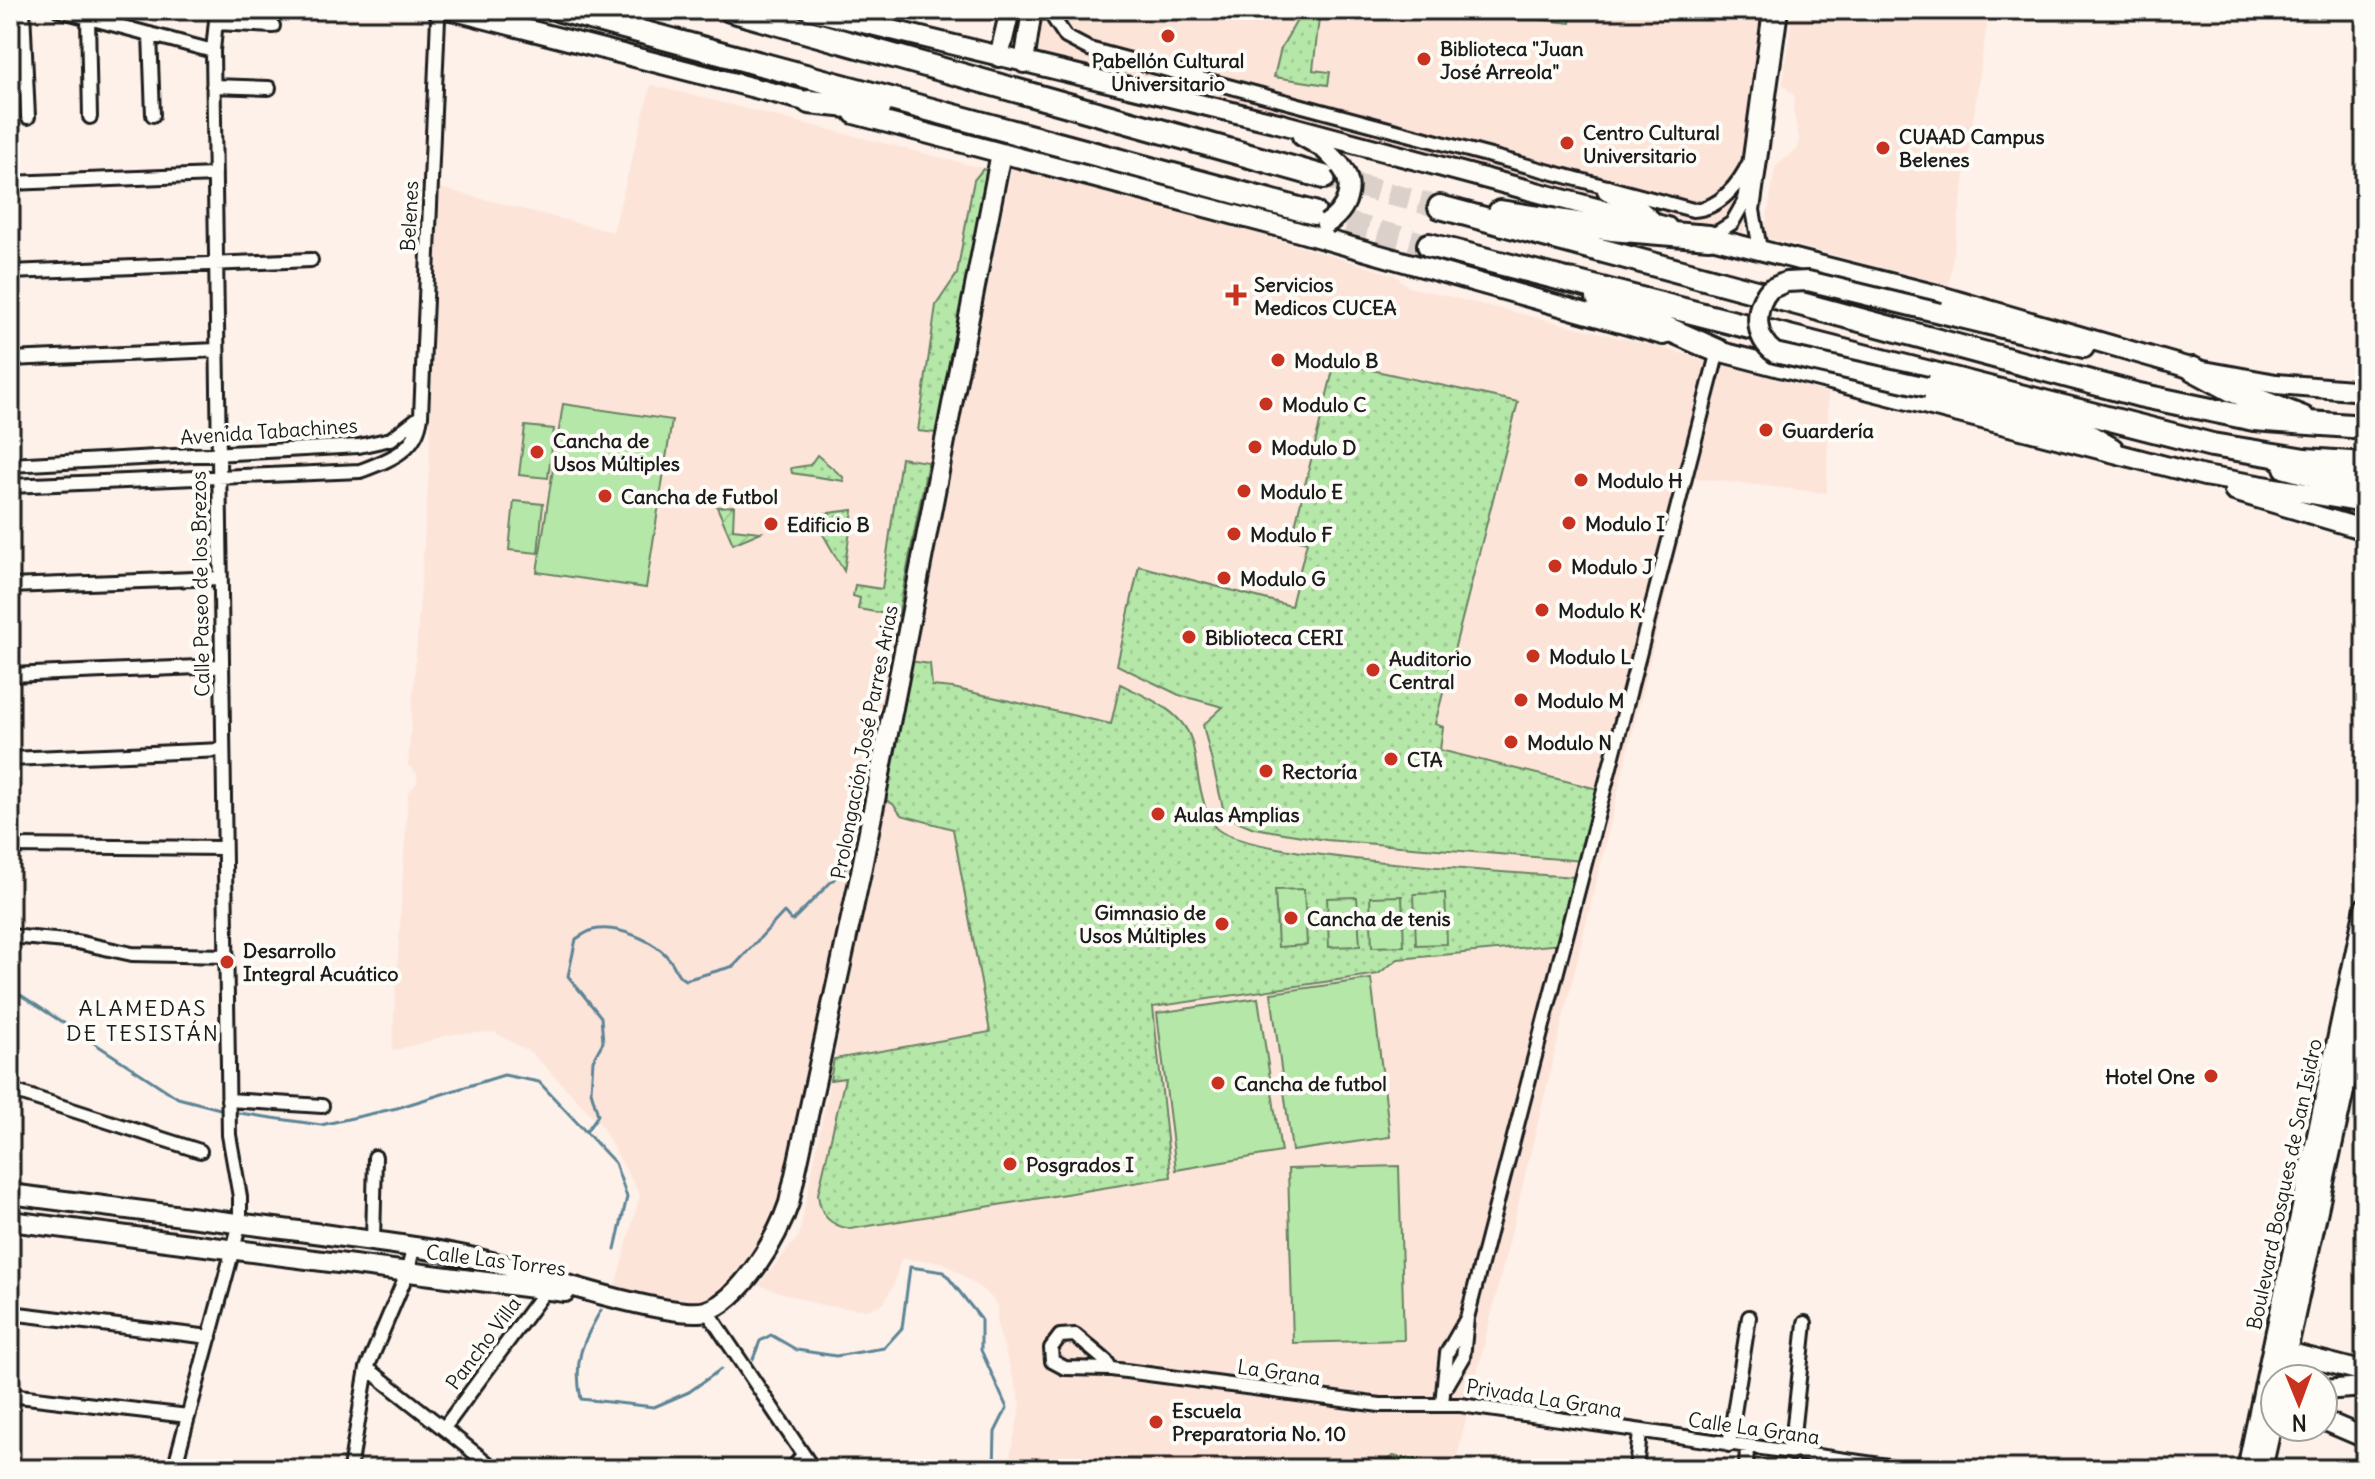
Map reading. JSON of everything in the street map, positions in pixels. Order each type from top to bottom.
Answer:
[{"type":"highway","points":[[560,10],[1177,176],[1320,218]]},
{"type":"highway","points":[[730,10],[1332,171]]},
{"type":"highway","points":[[809,102],[896,112],[1089,161],[1177,176]]},
{"type":"highway","points":[[1709,237],[1622,230],[1522,213],[1440,207],[2139,395],[2254,419],[2322,427],[2365,427]]},
{"type":"highway","points":[[1718,351],[1597,298],[1467,262],[1429,245],[2212,445],[2365,489]]},
{"type":"highway","points":[[2193,369],[2234,391],[2322,427]]},
{"type":"highway","points":[[2212,445],[2305,460],[2365,464]]},
{"type":"main road","points":[[497,10],[526,30]]},
{"type":"main road","points":[[809,10],[1278,123],[1999,312],[2193,369],[2276,384],[2365,391]]},
{"type":"main road","points":[[999,57],[1010,10]]},
{"type":"main road","points":[[1024,63],[1032,10]]},
{"type":"main road","points":[[442,12],[526,30],[809,102],[1288,229],[1718,351],[2204,476],[2365,503]]},
{"type":"main road","points":[[1278,123],[1323,148],[1332,171],[1349,180],[1349,193],[1343,208],[1320,218],[1304,231],[1288,229]]},
{"type":"main road","name":"Prolongación José Parres Arias","points":[[707,1311],[727,1298],[760,1260],[783,1222],[789,1203],[861,872],[1001,153]]},
{"type":"main road","points":[[1607,190],[1633,204],[1655,224]]},
{"type":"main road","points":[[2122,454],[2079,428],[1927,387],[1775,353],[1764,343],[1758,315],[1770,289],[1793,281],[1851,290],[2100,352],[2127,357],[2142,355]]},
{"type":"main road","points":[[2204,476],[2216,485],[2365,530]]},
{"type":"main road","name":"Boulevard Bosques de San Isidro","points":[[2278,1363],[2359,972],[2365,907]]},
{"type":"main road","name":"Boulevard Bosques de San Isidro","points":[[2282,1363],[2287,1352],[2365,995]]},
{"type":"main road","name":"Calle Las Torres","points":[[10,1194],[373,1241],[494,1262],[549,1286]]},
{"type":"main road","name":"Calle Las Torres","points":[[10,1221],[234,1251],[549,1286],[687,1311],[707,1311]]},
{"type":"main road","points":[[2287,1352],[2365,1372]]},
{"type":"main road","points":[[2339,1389],[2365,1387]]},
{"type":"main road","points":[[2339,1427],[2365,1438]]},
{"type":"main road","name":"Boulevard Bosques de San Isidro","points":[[2247,1469],[2259,1437]]},
{"type":"main road","name":"Boulevard Bosques de San Isidro","points":[[2262,1469],[2266,1443]]},
{"type":"street","points":[[23,10],[28,117]]},
{"type":"street","points":[[59,10],[213,51]]},
{"type":"street","points":[[1048,10],[1066,37],[1089,49],[1607,190],[1700,210],[1729,193],[1750,161]]},
{"type":"street","points":[[1760,249],[1753,224],[1750,161],[1770,10]]},
{"type":"street","points":[[1709,237],[1732,223],[1751,194],[1781,10]]},
{"type":"street","name":"Belenes","points":[[421,416],[442,12]]},
{"type":"street","points":[[216,16],[273,26]]},
{"type":"street","name":"Calle Paseo de los Brezos","points":[[174,1469],[240,1223],[240,1197],[228,1124],[213,86],[216,16]]},
{"type":"street","points":[[88,18],[90,117]]},
{"type":"street","points":[[150,34],[153,115]]},
{"type":"street","points":[[213,86],[269,88]]},
{"type":"street","points":[[10,183],[215,175]]},
{"type":"street","points":[[10,272],[311,260]]},
{"type":"street","points":[[10,359],[217,350]]},
{"type":"street","points":[[1442,1404],[1447,1353],[1467,1318],[1718,351]]},
{"type":"street","points":[[10,486],[360,471],[390,460],[413,442],[421,416]]},
{"type":"street","name":"Avenida Tabachines","points":[[10,465],[219,457],[359,446],[391,439],[421,416]]},
{"type":"street","points":[[10,586],[220,578]]},
{"type":"street","points":[[10,675],[222,666]]},
{"type":"street","points":[[10,759],[223,750]]},
{"type":"street","points":[[10,846],[224,848]]},
{"type":"street","points":[[10,936],[77,942],[132,954],[226,956]]},
{"type":"street","points":[[10,1090],[200,1151]]},
{"type":"street","points":[[228,1102],[322,1106]]},
{"type":"street","points":[[373,1241],[375,1157]]},
{"type":"street","points":[[350,1469],[367,1368],[408,1271],[413,1248]]},
{"type":"street","name":"Pancho Villa","points":[[444,1428],[549,1286]]},
{"type":"street","points":[[707,1311],[813,1469]]},
{"type":"street","points":[[10,1313],[210,1337]]},
{"type":"street","points":[[1729,1445],[1749,1317]]},
{"type":"street","points":[[1791,1453],[1805,1323]]},
{"type":"street","name":"La Grana","points":[[1111,1369],[1075,1335],[1060,1336],[1051,1348],[1052,1361],[1061,1368],[1111,1369],[1380,1405],[1442,1404]]},
{"type":"street","points":[[367,1368],[495,1469]]},
{"type":"street","points":[[10,1395],[188,1416]]},
{"type":"street","name":"Privada La Grana","points":[[1442,1404],[1640,1433]]},
{"type":"street","points":[[1636,1469],[1640,1433]]},
{"type":"street","name":"Calle La Grana","points":[[1640,1433],[1909,1469]]},
{"type":"street","points":[[1746,1469],[1747,1447]]},
{"type":"street","points":[[792,1469],[803,1455]]},
{"type":"shaded area","name":"Centro Cultural Universitario","points":[[1022,10],[1774,10],[1743,235],[1014,51]]},
{"type":"shaded area","name":"CUAAD Campus Belenes","points":[[1793,10],[1989,10],[1949,285],[1764,237],[1775,167],[1798,148],[1793,110],[1795,97],[1783,84]]},
{"type":"shaded area","points":[[651,85],[990,170],[839,955],[780,1220],[719,1302],[698,1305],[614,1290],[640,1195],[601,1125],[533,1054],[494,1032],[453,1034],[392,1051],[408,793],[417,783],[417,774],[408,765],[428,487],[440,188],[613,232]]},
{"type":"shaded area","points":[[1013,160],[1046,176],[1169,207],[1395,275],[1409,287],[1651,345],[1828,393],[1827,493],[1694,478],[1454,1469],[1007,1469],[1021,1404],[997,1325],[997,1305],[961,1274],[942,1262],[901,1259],[894,1284],[884,1303],[867,1310],[820,1305],[758,1285],[799,1236]]},
{"type":"green space","points":[[1303,10],[1320,10],[1313,70],[1330,72],[1328,85],[1274,77],[1281,48]]},
{"type":"green space","points":[[1457,10],[1572,10],[1570,23]]},
{"type":"green space","points":[[983,169],[989,171],[936,433],[918,431],[936,305],[957,274],[974,180]]},
{"type":"green space","points":[[1335,362],[1518,402],[1435,724],[1443,727],[1440,750],[1602,790],[1584,861],[1326,840],[1254,828],[1225,816],[1203,725],[1223,707],[1179,695],[1117,665],[1139,566],[1291,606],[1307,542],[1292,538]]},
{"type":"green space","name":"Cancha de Futbol","points":[[563,404],[672,420],[646,588],[537,572]]},
{"type":"green space","name":"Cancha de Usos Múltiples","points":[[525,426],[554,429],[548,478],[519,475]]},
{"type":"green space","points":[[817,455],[844,481],[792,473],[791,468],[810,465]]},
{"type":"green space","points":[[901,458],[928,462],[898,616],[858,609],[860,598],[853,596],[855,585],[882,589]]},
{"type":"green space","name":"Cancha de Usos Múltiples","points":[[514,501],[543,504],[538,553],[509,550]]},
{"type":"green space","points":[[734,506],[733,529],[761,532],[733,544],[717,507]]},
{"type":"green space","points":[[853,511],[844,571],[812,515]]},
{"type":"green space","points":[[909,661],[930,664],[932,686],[953,688],[1111,724],[1120,684],[1151,699],[1171,712],[1186,729],[1193,745],[1209,818],[1215,827],[1235,838],[1274,847],[1384,862],[1575,877],[1562,944],[1398,959],[1378,974],[1153,1007],[1171,1177],[850,1229],[836,1225],[823,1213],[818,1194],[845,1078],[830,1080],[834,1059],[990,1032],[953,829],[901,815],[893,804],[882,798]]},
{"type":"green space","name":"Cancha de tenis","points":[[1304,889],[1307,945],[1278,947],[1275,890]]},
{"type":"green space","points":[[1445,893],[1447,944],[1416,945],[1414,894]]},
{"type":"green space","points":[[1402,896],[1404,946],[1372,947],[1370,897]]},
{"type":"green space","points":[[1357,897],[1360,946],[1329,947],[1327,898]]},
{"type":"green space","name":"Cancha de futbol","points":[[1371,979],[1390,1137],[1292,1151],[1271,993]]},
{"type":"green space","name":"Cancha de futbol","points":[[1258,998],[1281,1152],[1176,1170],[1157,1013]]},
{"type":"green space","points":[[1399,1166],[1404,1340],[1293,1343],[1288,1169]]},
{"type":"green space","points":[[1393,1456],[1416,1460],[1426,1469],[1373,1469]]},
{"type":"waterway","points":[[586,1132],[598,1115],[591,1091],[593,1060],[603,1042],[601,1017],[568,976],[576,939],[603,929],[635,936],[664,953],[685,980],[734,966],[784,912],[792,921],[852,861]]},
{"type":"waterway","points":[[10,988],[178,1098],[224,1110]]},
{"type":"waterway","points":[[232,1112],[321,1125],[397,1108],[504,1075],[539,1082],[615,1163],[627,1197],[615,1249]]},
{"type":"waterway","points":[[753,1359],[760,1341],[771,1335],[797,1350],[836,1356],[884,1348],[902,1328],[910,1267],[944,1272],[981,1319],[981,1350],[1007,1408],[995,1432],[994,1469]]},
{"type":"waterway","points":[[601,1310],[581,1353],[578,1374],[581,1399],[654,1407],[689,1392],[721,1369]]},
{"type":"tunnel","points":[[1324,177],[1440,207]]},
{"type":"tunnel","points":[[1315,214],[1429,245]]},
{"type":"place","name":"Pabellón Cultural Universitario","points":[[1168,36]]},
{"type":"place","name":"Biblioteca \"Juan José Arreola\"","points":[[1424,59]]},
{"type":"place","name":"Centro Cultural Universitario","points":[[1567,143]]},
{"type":"place","name":"CUAAD Campus Belenes","points":[[1883,148]]},
{"type":"place","name":"Servicios Medicos CUCEA","points":[[1236,295]]},
{"type":"place","name":"Modulo B","points":[[1278,360]]},
{"type":"place","name":"Modulo C","points":[[1266,404]]},
{"type":"place","name":"Guardería","points":[[1766,430]]},
{"type":"place","name":"Modulo D","points":[[1255,447]]},
{"type":"place","name":"Cancha de Usos Múltiples","points":[[537,452]]},
{"type":"place","name":"Modulo H","points":[[1581,480]]},
{"type":"place","name":"Modulo E","points":[[1244,491]]},
{"type":"place","name":"Cancha de Futbol","points":[[605,496]]},
{"type":"place","name":"Modulo I","points":[[1569,523]]},
{"type":"place","name":"Edificio B","points":[[771,524]]},
{"type":"place","name":"Modulo F","points":[[1234,534]]},
{"type":"place","name":"Modulo J","points":[[1555,566]]},
{"type":"place","name":"Modulo G","points":[[1224,578]]},
{"type":"place","name":"Modulo K","points":[[1542,610]]},
{"type":"place","name":"Biblioteca CERI","points":[[1189,637]]},
{"type":"place","name":"Modulo L","points":[[1533,656]]},
{"type":"place","name":"Auditorio Central","points":[[1373,670]]},
{"type":"place","name":"Modulo M","points":[[1521,700]]},
{"type":"place","name":"Modulo N","points":[[1511,742]]},
{"type":"place","name":"CTA","points":[[1391,759]]},
{"type":"place","name":"Rectoría","points":[[1266,771]]},
{"type":"place","name":"Aulas Amplias","points":[[1158,814]]},
{"type":"place","name":"Cancha de tenis","points":[[1291,918]]},
{"type":"place","name":"Gimnasio de Usos Múltiples","points":[[1222,924]]},
{"type":"place","name":"Desarrollo Integral Acuático","points":[[227,962]]},
{"type":"place","name":"Hotel One","points":[[2211,1076]]},
{"type":"place","name":"Cancha de futbol","points":[[1218,1083]]},
{"type":"place","name":"Posgrados I","points":[[1010,1164]]},
{"type":"place","name":"Escuela Preparatoria No. 10","points":[[1156,1422]]},
{"type":"district","name":"ALAMEDAS DE TESISTÁN","points":[[143,1020]]}]
